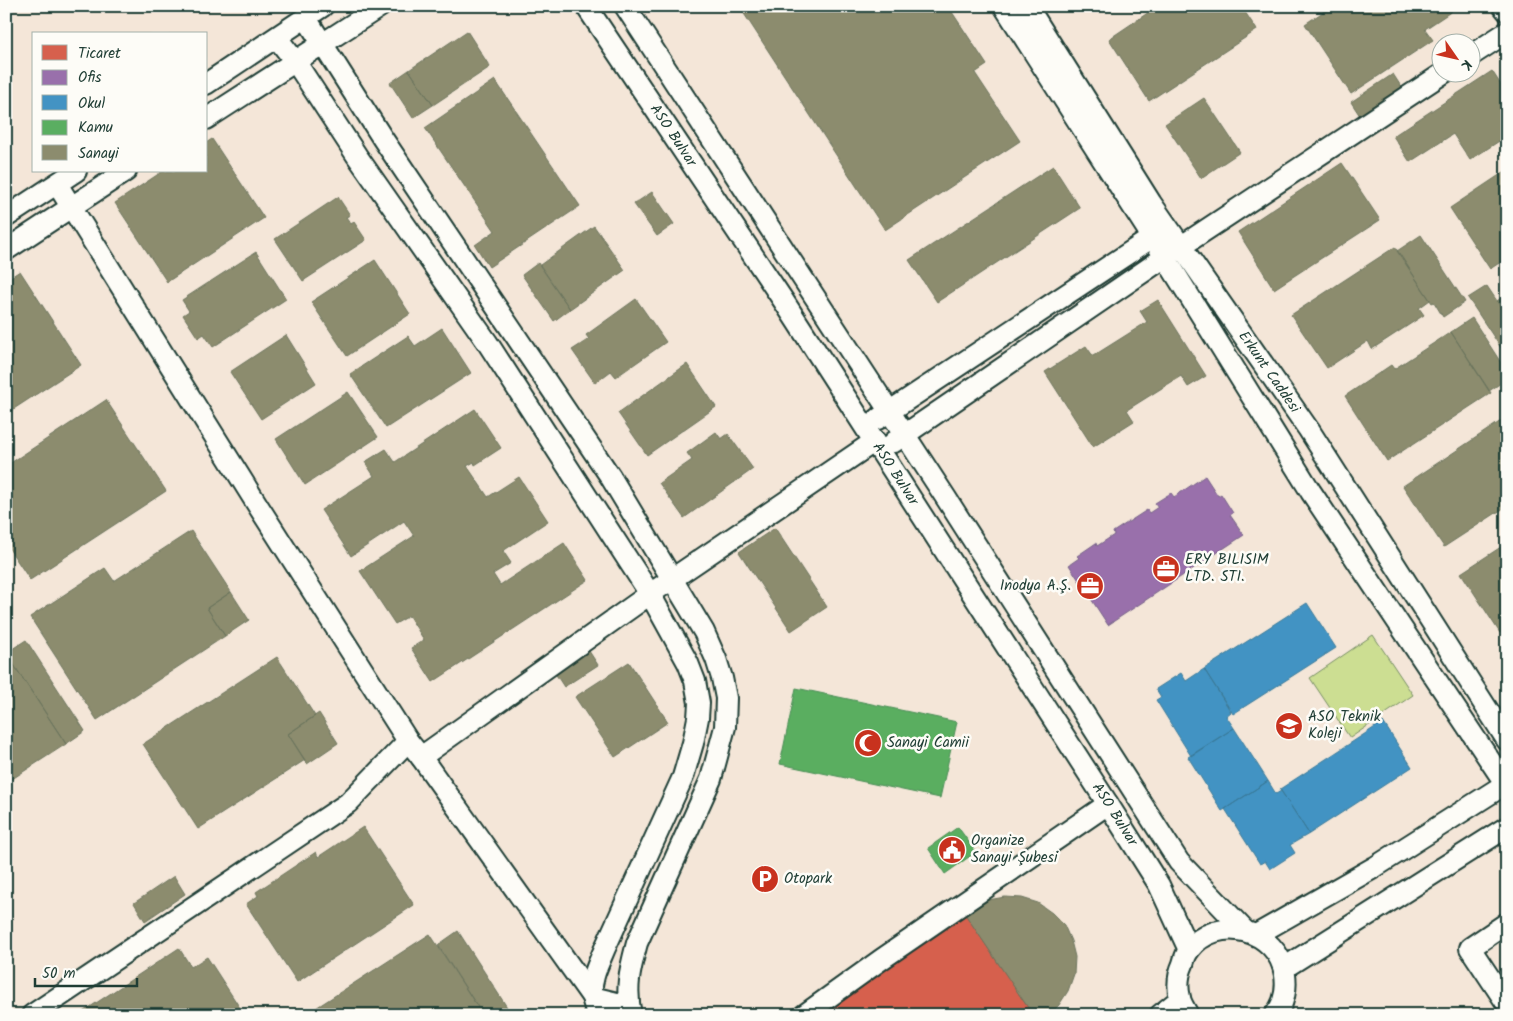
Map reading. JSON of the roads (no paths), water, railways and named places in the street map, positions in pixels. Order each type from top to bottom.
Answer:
[{"type":"street","points":[[208,83],[323,6]]},
{"type":"street","points":[[208,118],[381,6]]},
{"type":"street","name":"ASO Bulvar","points":[[586,6],[784,300],[1108,804],[1159,885],[1189,950]]},
{"type":"street","name":"ASO Bulvar","points":[[625,6],[1179,862],[1250,933],[1268,943],[1278,955],[1284,968]]},
{"type":"street","points":[[422,757],[650,594],[673,580],[874,439],[889,412],[1160,232],[1004,6]]},
{"type":"street","name":"Erkunt Caddesi","points":[[1027,6],[1173,252],[1309,430],[1507,740]]},
{"type":"street","points":[[1504,6],[1507,11]]},
{"type":"street","points":[[57,184],[265,517],[408,741],[422,757],[595,1006],[630,1010],[627,990],[630,968],[637,944],[710,779],[725,727],[726,698],[722,678],[710,643],[610,476],[383,139],[306,18]]},
{"type":"street","points":[[1480,50],[1507,32]]},
{"type":"street","points":[[277,38],[295,61],[357,156],[492,350],[650,594],[688,663],[699,703],[693,744],[683,777],[604,948],[592,985],[595,1006]]},
{"type":"street","points":[[874,439],[904,435],[1173,252],[1430,82]]},
{"type":"street","points":[[357,156],[383,139]]},
{"type":"street","points":[[6,217],[75,172]]},
{"type":"street","points":[[6,250],[124,172]]},
{"type":"street","points":[[406,227],[431,211]]},
{"type":"street","points":[[1160,1015],[1184,1007],[1178,988],[1178,974],[1189,950],[1204,937],[1224,930],[1250,933],[1375,867],[1506,784],[1311,492],[1173,252]]},
{"type":"street","points":[[465,310],[487,294]]},
{"type":"street","points":[[32,1015],[348,803],[408,741]]},
{"type":"street","points":[[804,1015],[882,959],[1108,804]]},
{"type":"street","points":[[1275,1015],[1284,997],[1286,982],[1284,968],[1507,827]]},
{"type":"street","points":[[1507,923],[1470,948],[1507,1004]]},
{"type":"street","points":[[1284,997],[1294,1015]]},
{"type":"place","name":"ERY BILISIM LTD. STI.","points":[[1166,569]]},
{"type":"place","name":"Inodya A.Ş.","points":[[1090,586]]},
{"type":"place","name":"ASO Teknik Koleji","points":[[1289,726]]},
{"type":"place","name":"Sanayi Camii","points":[[868,743]]},
{"type":"place","name":"Organize Sanayi Şubesi","points":[[952,850]]},
{"type":"place","name":"Otopark","points":[[765,879]]}]
